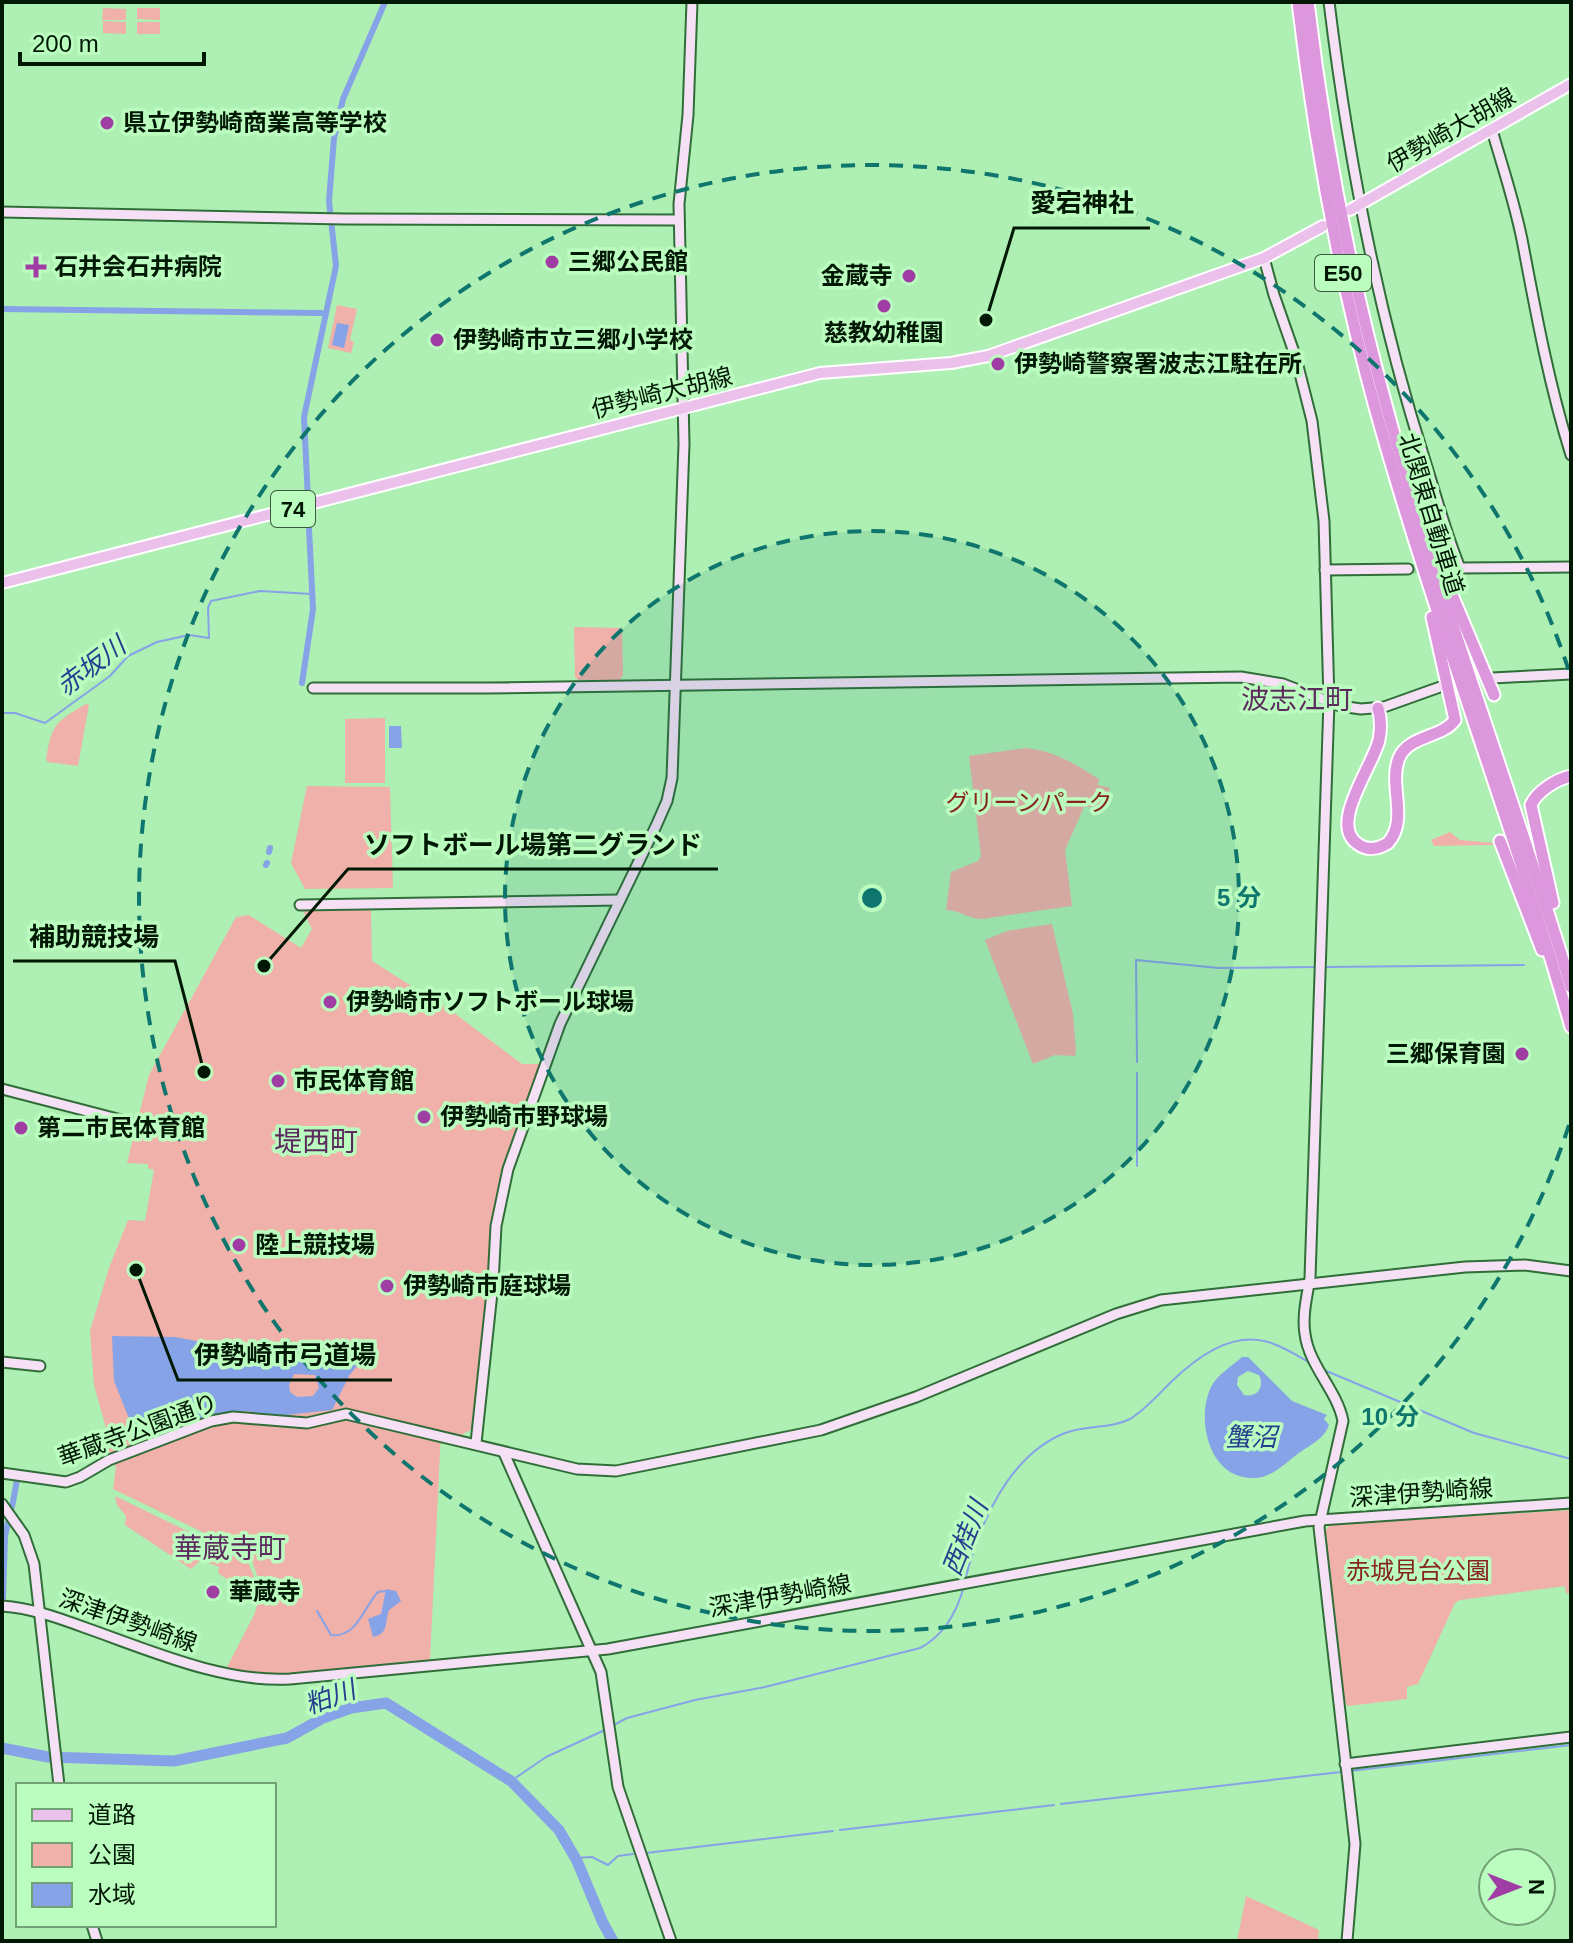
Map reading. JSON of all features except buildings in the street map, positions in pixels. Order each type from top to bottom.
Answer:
[{"type":"highway","name":"北関東自動車道","points":[[1298,2],[1316,134],[1343,276],[1376,410],[1414,539],[1527,877],[1571,1027]]},
{"type":"highway","name":"北関東自動車道","points":[[1308,2],[1324,119],[1370,346],[1404,471],[1571,986]]},
{"type":"highway","points":[[1404,471],[1466,633],[1494,695]]},
{"type":"highway","points":[[1378,708],[1378,743],[1346,822],[1352,839],[1360,846],[1371,848],[1388,843],[1397,830],[1397,768],[1402,752],[1413,743],[1451,725],[1456,715],[1414,539]]},
{"type":"highway","points":[[1378,708],[1374,743],[1343,816],[1343,832],[1353,846],[1364,852],[1377,852],[1396,841],[1401,824],[1402,762],[1410,750],[1426,744]]},
{"type":"highway","points":[[1571,776],[1545,790],[1534,798],[1531,805],[1571,986]]},
{"type":"highway","points":[[1500,841],[1571,1034]]},
{"type":"main road","name":"伊勢崎大胡線","points":[[1350,210],[1571,84]]},
{"type":"main road","name":"伊勢崎大胡線","points":[[2,583],[820,373],[951,363],[988,356],[1264,258],[1323,226]]},
{"type":"street","points":[[476,1443],[496,1226],[508,1169],[560,1024],[667,801],[674,765],[684,408],[679,220],[688,116],[692,2]]},
{"type":"street","points":[[1329,2],[1341,90],[1378,292],[1403,393],[1454,568],[1571,567]]},
{"type":"street","points":[[1492,130],[1518,223],[1558,414],[1571,455]]},
{"type":"street","points":[[2,212],[679,220]]},
{"type":"street","points":[[1264,258],[1296,358],[1312,421],[1322,495],[1329,701],[1305,1334],[1343,1421],[1320,1520],[1355,1844],[1347,1941]]},
{"type":"street","points":[[1325,570],[1408,569]]},
{"type":"street","points":[[1492,678],[1571,674]]},
{"type":"street","points":[[313,688],[1241,677],[1283,684],[1352,708],[1378,708],[1440,687]]},
{"type":"street","points":[[300,905],[620,900]]},
{"type":"street","points":[[2,1092],[133,1126]]},
{"type":"street","name":"華蔵寺公園通り","points":[[2,1473],[70,1481],[109,1460],[211,1421],[233,1417],[307,1423],[346,1414],[577,1469],[616,1471],[763,1444],[837,1425],[903,1402],[1071,1331],[1143,1305],[1178,1297],[1497,1265],[1571,1271]]},
{"type":"street","points":[[2,1362],[40,1366]]},
{"type":"street","points":[[504,1453],[593,1651],[606,1688],[621,1799],[671,1941]]},
{"type":"street","name":"深津伊勢崎線","points":[[2,1606],[41,1612],[213,1671],[261,1679],[314,1677],[593,1651],[1186,1541],[1320,1520],[1571,1503]]},
{"type":"street","points":[[2,1504],[16,1521],[30,1552],[38,1582],[59,1782]]},
{"type":"street","points":[[1345,1764],[1571,1737]]},
{"type":"green space","points":[[103,8],[126,9],[126,20],[102,20]]},
{"type":"green space","points":[[137,8],[160,8],[160,20],[137,19]]},
{"type":"green space","points":[[103,21],[126,22],[126,34],[103,33]]},
{"type":"green space","points":[[137,22],[160,22],[160,34],[137,34]]},
{"type":"green space","points":[[337,305],[357,309],[350,340],[354,342],[351,353],[328,348]]},
{"type":"green space","points":[[574,627],[622,628],[623,675],[620,680],[578,680],[575,677]]},
{"type":"green space","points":[[86,704],[89,705],[78,766],[48,762],[48,748],[56,726]]},
{"type":"green space","points":[[385,718],[385,783],[345,783],[345,719]]},
{"type":"green space","name":"グリーンパーク","points":[[1026,748],[1064,759],[1099,779],[1098,785],[1110,788],[1103,807],[1084,807],[1065,850],[1072,906],[982,919],[946,910],[951,872],[978,861],[981,856],[969,756]]},
{"type":"green space","points":[[307,786],[390,787],[393,888],[305,889],[291,863]]},
{"type":"green space","points":[[1450,832],[1460,840],[1495,845],[1434,846],[1431,840]]},
{"type":"green space","points":[[367,908],[371,911],[372,961],[454,1013],[522,1064],[541,1064],[501,1177],[475,1423],[472,1429],[460,1436],[441,1432],[430,1660],[270,1675],[226,1669],[255,1613],[261,1587],[250,1555],[113,1489],[116,1467],[109,1452],[108,1435],[94,1385],[90,1331],[109,1268],[128,1220],[145,1221],[154,1170],[148,1168],[148,1164],[127,1163],[149,1075],[236,917],[249,915],[301,948],[312,929],[302,909]]},
{"type":"green space","points":[[1052,924],[1073,1014],[1076,1051],[1075,1056],[1055,1055],[1033,1064],[985,940],[1007,931]]},
{"type":"green space","points":[[115,1496],[247,1560],[257,1584],[255,1598],[218,1573],[219,1567],[201,1560],[191,1569],[125,1525],[126,1516],[117,1505]]},
{"type":"green space","name":"赤城見台公園","points":[[1571,1510],[1571,1594],[1566,1593],[1565,1586],[1460,1600],[1455,1603],[1418,1684],[1407,1687],[1407,1699],[1348,1706],[1343,1700],[1325,1531],[1330,1525]]},
{"type":"green space","points":[[1246,1896],[1319,1930],[1318,1941],[1237,1941]]},
{"type":"water","points":[[337,323],[349,325],[344,348],[332,345]]},
{"type":"water","points":[[389,726],[401,726],[402,748],[389,748]]},
{"type":"water","points":[[112,1336],[175,1337],[222,1346],[300,1342],[360,1351],[364,1357],[349,1376],[332,1410],[277,1416],[246,1411],[224,1413],[142,1432],[134,1431],[114,1381]],"holes":[[[294,1374],[315,1375],[319,1388],[313,1396],[297,1397],[290,1392],[289,1385]]]},
{"type":"water","name":"蟹沼","points":[[1242,1357],[1248,1357],[1292,1401],[1327,1415],[1324,1419],[1329,1425],[1316,1441],[1277,1470],[1258,1478],[1236,1475],[1224,1468],[1209,1444],[1206,1429],[1205,1414],[1211,1387]],"holes":[[[1248,1371],[1259,1375],[1259,1391],[1244,1395],[1237,1385],[1238,1377]]]},
{"type":"water","points":[[386,1589],[396,1591],[401,1601],[389,1610],[382,1633],[373,1637],[368,1619],[381,1614]]},
{"type":"waterway","points":[[308,500],[304,417],[336,266],[329,201],[334,138],[343,99],[385,2]]},
{"type":"waterway","points":[[2,309],[321,313]]},
{"type":"waterway","name":"赤坂川","points":[[302,683],[313,609],[308,508]]},
{"type":"waterway","name":"赤坂川","points":[[2,713],[15,713],[45,723],[110,676],[128,656],[157,642],[189,635],[209,638],[208,608],[211,601],[260,591],[312,594]]},
{"type":"waterway","points":[[269,852],[270,848]]},
{"type":"waterway","points":[[1137,1062],[1136,960],[1219,968],[1315,967]]},
{"type":"waterway","points":[[1325,967],[1524,965]]},
{"type":"waterway","points":[[1137,1073],[1137,1166]]},
{"type":"waterway","name":"西桂川","points":[[965,1580],[979,1536],[999,1494],[1012,1474],[1045,1443],[1065,1433],[1130,1419],[1192,1364],[1228,1343],[1241,1340],[1268,1342],[1312,1364]]},
{"type":"waterway","name":"西桂川","points":[[1324,1370],[1474,1433],[1571,1459]]},
{"type":"waterway","points":[[12,1507],[17,1480]]},
{"type":"waterway","points":[[3,1598],[8,1522]]},
{"type":"waterway","name":"西桂川","points":[[612,1726],[627,1718],[695,1700],[765,1687],[920,1648],[949,1622],[964,1586]]},
{"type":"waterway","points":[[317,1611],[331,1635],[340,1635],[359,1621],[378,1592],[387,1591]]},
{"type":"waterway","name":"粕川","points":[[2,1748],[48,1757],[174,1761],[287,1738],[323,1718],[351,1708],[386,1703],[511,1781],[559,1830],[577,1861],[613,1941]]},
{"type":"waterway","name":"西桂川","points":[[511,1781],[546,1757],[607,1729]]},
{"type":"waterway","points":[[1350,1771],[1571,1745]]},
{"type":"waterway","points":[[1061,1804],[1341,1772]]},
{"type":"waterway","points":[[840,1830],[1054,1805]]},
{"type":"waterway","points":[[646,1853],[833,1831]]},
{"type":"waterway","points":[[575,1858],[592,1857],[608,1865],[618,1856],[633,1854]]},
{"type":"tunnel","points":[[1408,569],[1449,568]]},
{"type":"place","name":"県立伊勢崎商業高等学校","points":[[107,123]]},
{"type":"place","name":"三郷公民館","points":[[552,262]]},
{"type":"place","name":"石井会石井病院","points":[[36,267]]},
{"type":"place","name":"金蔵寺","points":[[909,276]]},
{"type":"place","name":"慈教幼稚園","points":[[884,306]]},
{"type":"place","name":"愛宕神社","points":[[986,320]]},
{"type":"place","name":"伊勢崎市立三郷小学校","points":[[437,340]]},
{"type":"place","name":"伊勢崎警察署波志江駐在所","points":[[998,364]]},
{"type":"place","name":"ソフトボール場第二グランド","points":[[264,966]]},
{"type":"place","name":"伊勢崎市ソフトボール球場","points":[[330,1002]]},
{"type":"place","name":"三郷保育園","points":[[1522,1054]]},
{"type":"place","name":"補助競技場","points":[[204,1072]]},
{"type":"place","name":"市民体育館","points":[[278,1081]]},
{"type":"place","name":"伊勢崎市野球場","points":[[424,1117]]},
{"type":"place","name":"第二市民体育館","points":[[21,1128]]},
{"type":"place","name":"陸上競技場","points":[[239,1245]]},
{"type":"place","name":"伊勢崎市弓道場","points":[[136,1270]]},
{"type":"place","name":"伊勢崎市庭球場","points":[[387,1286]]},
{"type":"place","name":"華蔵寺","points":[[213,1592]]},
{"type":"district","name":"波志江町","points":[[1297,699]]},
{"type":"district","name":"堤西町","points":[[316,1141]]},
{"type":"district","name":"華蔵寺町","points":[[230,1548]]}]
